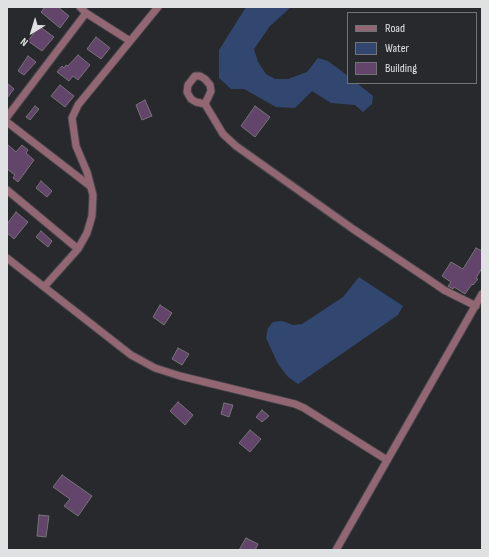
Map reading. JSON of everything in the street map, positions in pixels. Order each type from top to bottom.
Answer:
[{"type":"street","points":[[80,7],[86,13],[130,41]]},
{"type":"street","points":[[44,286],[78,249],[87,233],[92,216],[93,195],[87,172],[76,146],[72,118],[78,105],[158,7]]},
{"type":"street","points":[[7,117],[86,13]]},
{"type":"street","points":[[205,104],[223,134],[236,146],[353,229],[444,290],[476,306]]},
{"type":"street","points":[[7,122],[91,186]]},
{"type":"street","points":[[7,190],[78,249]]},
{"type":"street","points":[[7,258],[131,355],[155,368],[186,378],[295,404],[304,408],[387,460]]},
{"type":"street","points":[[336,550],[482,294]]},
{"type":"water","points":[[246,7],[291,7],[270,26],[254,49],[258,62],[266,74],[275,79],[288,79],[307,72],[318,58],[328,61],[347,75],[347,84],[358,84],[373,96],[372,104],[363,112],[355,105],[331,103],[312,91],[295,108],[276,107],[244,89],[231,89],[219,78],[219,50]]},
{"type":"water","points":[[359,277],[403,306],[398,315],[298,384],[288,377],[278,364],[266,338],[268,328],[273,322],[282,321],[293,325],[302,324],[343,297]]},
{"type":"building","points":[[45,7],[58,7],[69,16],[60,28],[41,12]]},
{"type":"building","points":[[39,26],[54,37],[42,51],[28,41]]},
{"type":"building","points":[[96,37],[110,48],[101,59],[87,49]]},
{"type":"building","points":[[78,55],[90,65],[78,80],[73,76],[69,81],[57,72],[62,66],[64,68],[66,65],[68,66]]},
{"type":"building","points":[[28,56],[36,62],[24,75],[18,71]]},
{"type":"building","points":[[7,83],[14,89],[7,98]]},
{"type":"building","points":[[60,85],[74,96],[65,107],[51,96]]},
{"type":"building","points":[[145,100],[152,116],[142,120],[136,105]]},
{"type":"building","points":[[35,106],[39,109],[30,120],[26,117]]},
{"type":"building","points":[[255,106],[270,117],[255,137],[241,126]]},
{"type":"building","points":[[7,144],[16,152],[22,145],[28,150],[26,153],[34,160],[18,182],[13,178],[15,175],[7,169]]},
{"type":"building","points":[[41,181],[52,191],[47,197],[36,188]]},
{"type":"building","points":[[16,212],[28,222],[14,239],[7,233],[7,224]]},
{"type":"building","points":[[41,231],[52,241],[48,247],[36,237]]},
{"type":"building","points":[[476,248],[482,251],[482,268],[476,278],[478,279],[473,285],[472,284],[465,294],[454,287],[453,289],[448,286],[451,282],[442,276],[451,262],[463,269]]},
{"type":"building","points":[[160,305],[172,313],[164,325],[153,317]]},
{"type":"building","points":[[178,348],[189,354],[182,365],[172,359]]},
{"type":"building","points":[[178,402],[193,415],[185,425],[170,411]]},
{"type":"building","points":[[224,403],[233,405],[229,417],[221,414]]},
{"type":"building","points":[[262,410],[269,416],[262,422],[256,417]]},
{"type":"building","points":[[250,430],[261,439],[250,452],[239,443]]},
{"type":"building","points":[[62,475],[92,496],[78,516],[64,506],[70,499],[53,487]]},
{"type":"building","points":[[39,515],[49,516],[46,537],[37,536]]},
{"type":"building","points":[[246,538],[258,544],[255,550],[239,550]]}]
